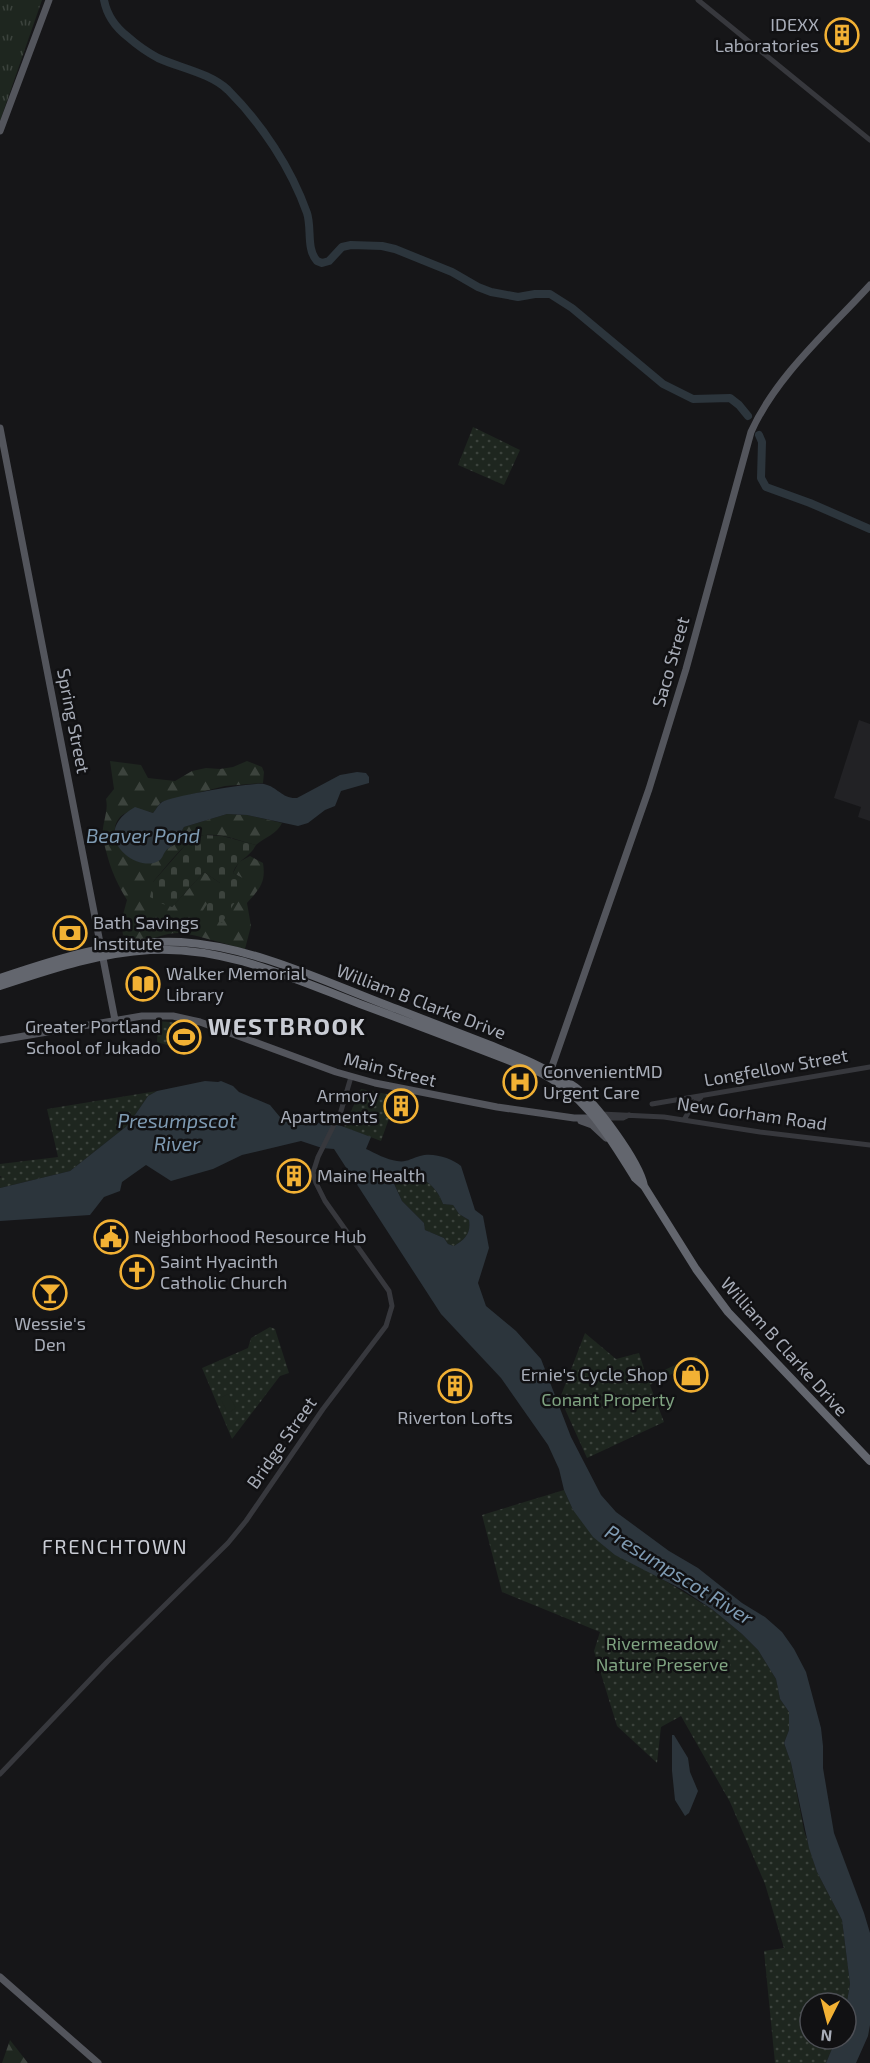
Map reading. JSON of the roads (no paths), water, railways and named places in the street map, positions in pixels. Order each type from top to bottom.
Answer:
[{"type":"highway","name":"William B Clarke Drive","points":[[0,978],[71,955],[182,950],[223,956],[249,962],[549,1075],[576,1088],[599,1116],[696,1269],[732,1318],[870,1461]]},
{"type":"highway","name":"William B Clarke Drive","points":[[0,986],[102,952]]},
{"type":"highway","name":"William B Clarke Drive","points":[[599,1116],[612,1141],[639,1178]]},
{"type":"main road","points":[[0,131],[50,0]]},
{"type":"main road","name":"Saco Street","points":[[549,1075],[649,789],[686,669],[751,432],[771,395],[870,285]]},
{"type":"main road","name":"Spring Street","points":[[0,428],[115,1020]]},
{"type":"main road","name":"Main Street","points":[[0,1040],[115,1020],[159,1015],[173,1016],[200,1022],[351,1077],[449,1099],[580,1118],[599,1116]]},
{"type":"main road","points":[[567,1116],[572,1120],[592,1125],[612,1141]]},
{"type":"main road","points":[[0,1977],[98,2063]]},
{"type":"street","points":[[698,0],[870,140]]},
{"type":"street","name":"Longfellow Street","points":[[652,1104],[870,1067]]},
{"type":"street","name":"Bridge Street","points":[[0,1774],[104,1665],[228,1543],[246,1521],[323,1409],[386,1326],[392,1306],[389,1291],[325,1201],[313,1173],[318,1157],[346,1100],[351,1077]]},
{"type":"street","points":[[684,1120],[693,1104],[701,1097]]},
{"type":"street","name":"New Gorham Road","points":[[599,1116],[622,1118],[629,1115],[684,1120],[870,1145]]},
{"type":"water","name":"Beaver Pond","points":[[366,773],[369,783],[341,791],[335,806],[325,810],[308,823],[298,826],[247,815],[227,814],[184,827],[175,843],[161,859],[151,863],[130,858],[115,840],[115,829],[121,818],[135,807],[153,813],[161,803],[169,799],[257,784],[269,786],[287,797],[297,798],[340,775]]},
{"type":"water","name":"Presumpscot River","points":[[205,1081],[221,1081],[233,1086],[239,1092],[270,1105],[280,1117],[291,1117],[300,1125],[316,1125],[323,1119],[371,1137],[366,1149],[389,1159],[403,1161],[425,1155],[436,1155],[461,1166],[475,1210],[483,1216],[489,1248],[478,1283],[486,1306],[516,1331],[541,1359],[571,1437],[601,1495],[616,1512],[669,1551],[698,1568],[742,1603],[765,1617],[782,1632],[806,1672],[821,1728],[823,1768],[834,1833],[870,1933],[870,2025],[868,2036],[856,2063],[826,2063],[831,2051],[858,2051],[858,1991],[849,1991],[850,1984],[842,1920],[817,1872],[809,1848],[791,1763],[784,1743],[789,1730],[789,1712],[780,1699],[776,1679],[758,1650],[713,1610],[683,1590],[615,1555],[593,1537],[573,1510],[548,1445],[501,1378],[441,1314],[334,1149],[322,1148],[301,1141],[242,1155],[213,1169],[171,1181],[146,1165],[122,1182],[120,1191],[104,1197],[90,1215],[0,1221],[0,1188],[70,1171],[128,1125],[148,1096],[157,1091]],"holes":[[[404,1171],[423,1179],[433,1187],[443,1204],[453,1205],[459,1214],[469,1220],[466,1236],[454,1246],[448,1244],[444,1238],[425,1230],[424,1223],[402,1201],[391,1177],[396,1172]]]},
{"type":"water","points":[[672,1735],[688,1758],[690,1772],[698,1791],[689,1813],[685,1816],[675,1800]]},
{"type":"waterway","points":[[104,0],[112,21],[135,43],[158,58],[204,75],[221,84],[252,117],[274,147],[293,180],[307,213],[310,244],[317,261],[322,263],[329,261],[342,247],[382,246],[452,272],[491,292],[518,297],[550,294],[572,308],[663,384],[693,399],[730,398],[748,416]]},
{"type":"waterway","points":[[759,435],[762,442],[761,478],[766,487],[870,529]]},
{"type":"place","name":"IDEXX Laboratories","points":[[842,35]]},
{"type":"place","name":"Bath Savings Institute","points":[[70,933]]},
{"type":"place","name":"Walker Memorial Library","points":[[143,984]]},
{"type":"place","name":"Greater Portland School of Jukado","points":[[184,1037]]},
{"type":"place","name":"ConvenientMD Urgent Care","points":[[520,1082]]},
{"type":"place","name":"Armory Apartments","points":[[401,1106]]},
{"type":"place","name":"Maine Health","points":[[294,1176]]},
{"type":"place","name":"Neighborhood Resource Hub","points":[[111,1237]]},
{"type":"place","name":"Saint Hyacinth Catholic Church","points":[[137,1272]]},
{"type":"place","name":"Wessie's Den","points":[[50,1293]]},
{"type":"place","name":"Ernie's Cycle Shop","points":[[691,1375]]},
{"type":"place","name":"Riverton Lofts","points":[[455,1386]]},
{"type":"district","name":"WESTBROOK","points":[[287,1027]]},
{"type":"district","name":"FRENCHTOWN","points":[[115,1547]]},
{"type":"park label","name":"Conant Property","points":[[608,1400]]},
{"type":"park label","name":"Rivermeadow Nature Preserve","points":[[662,1654]]}]
